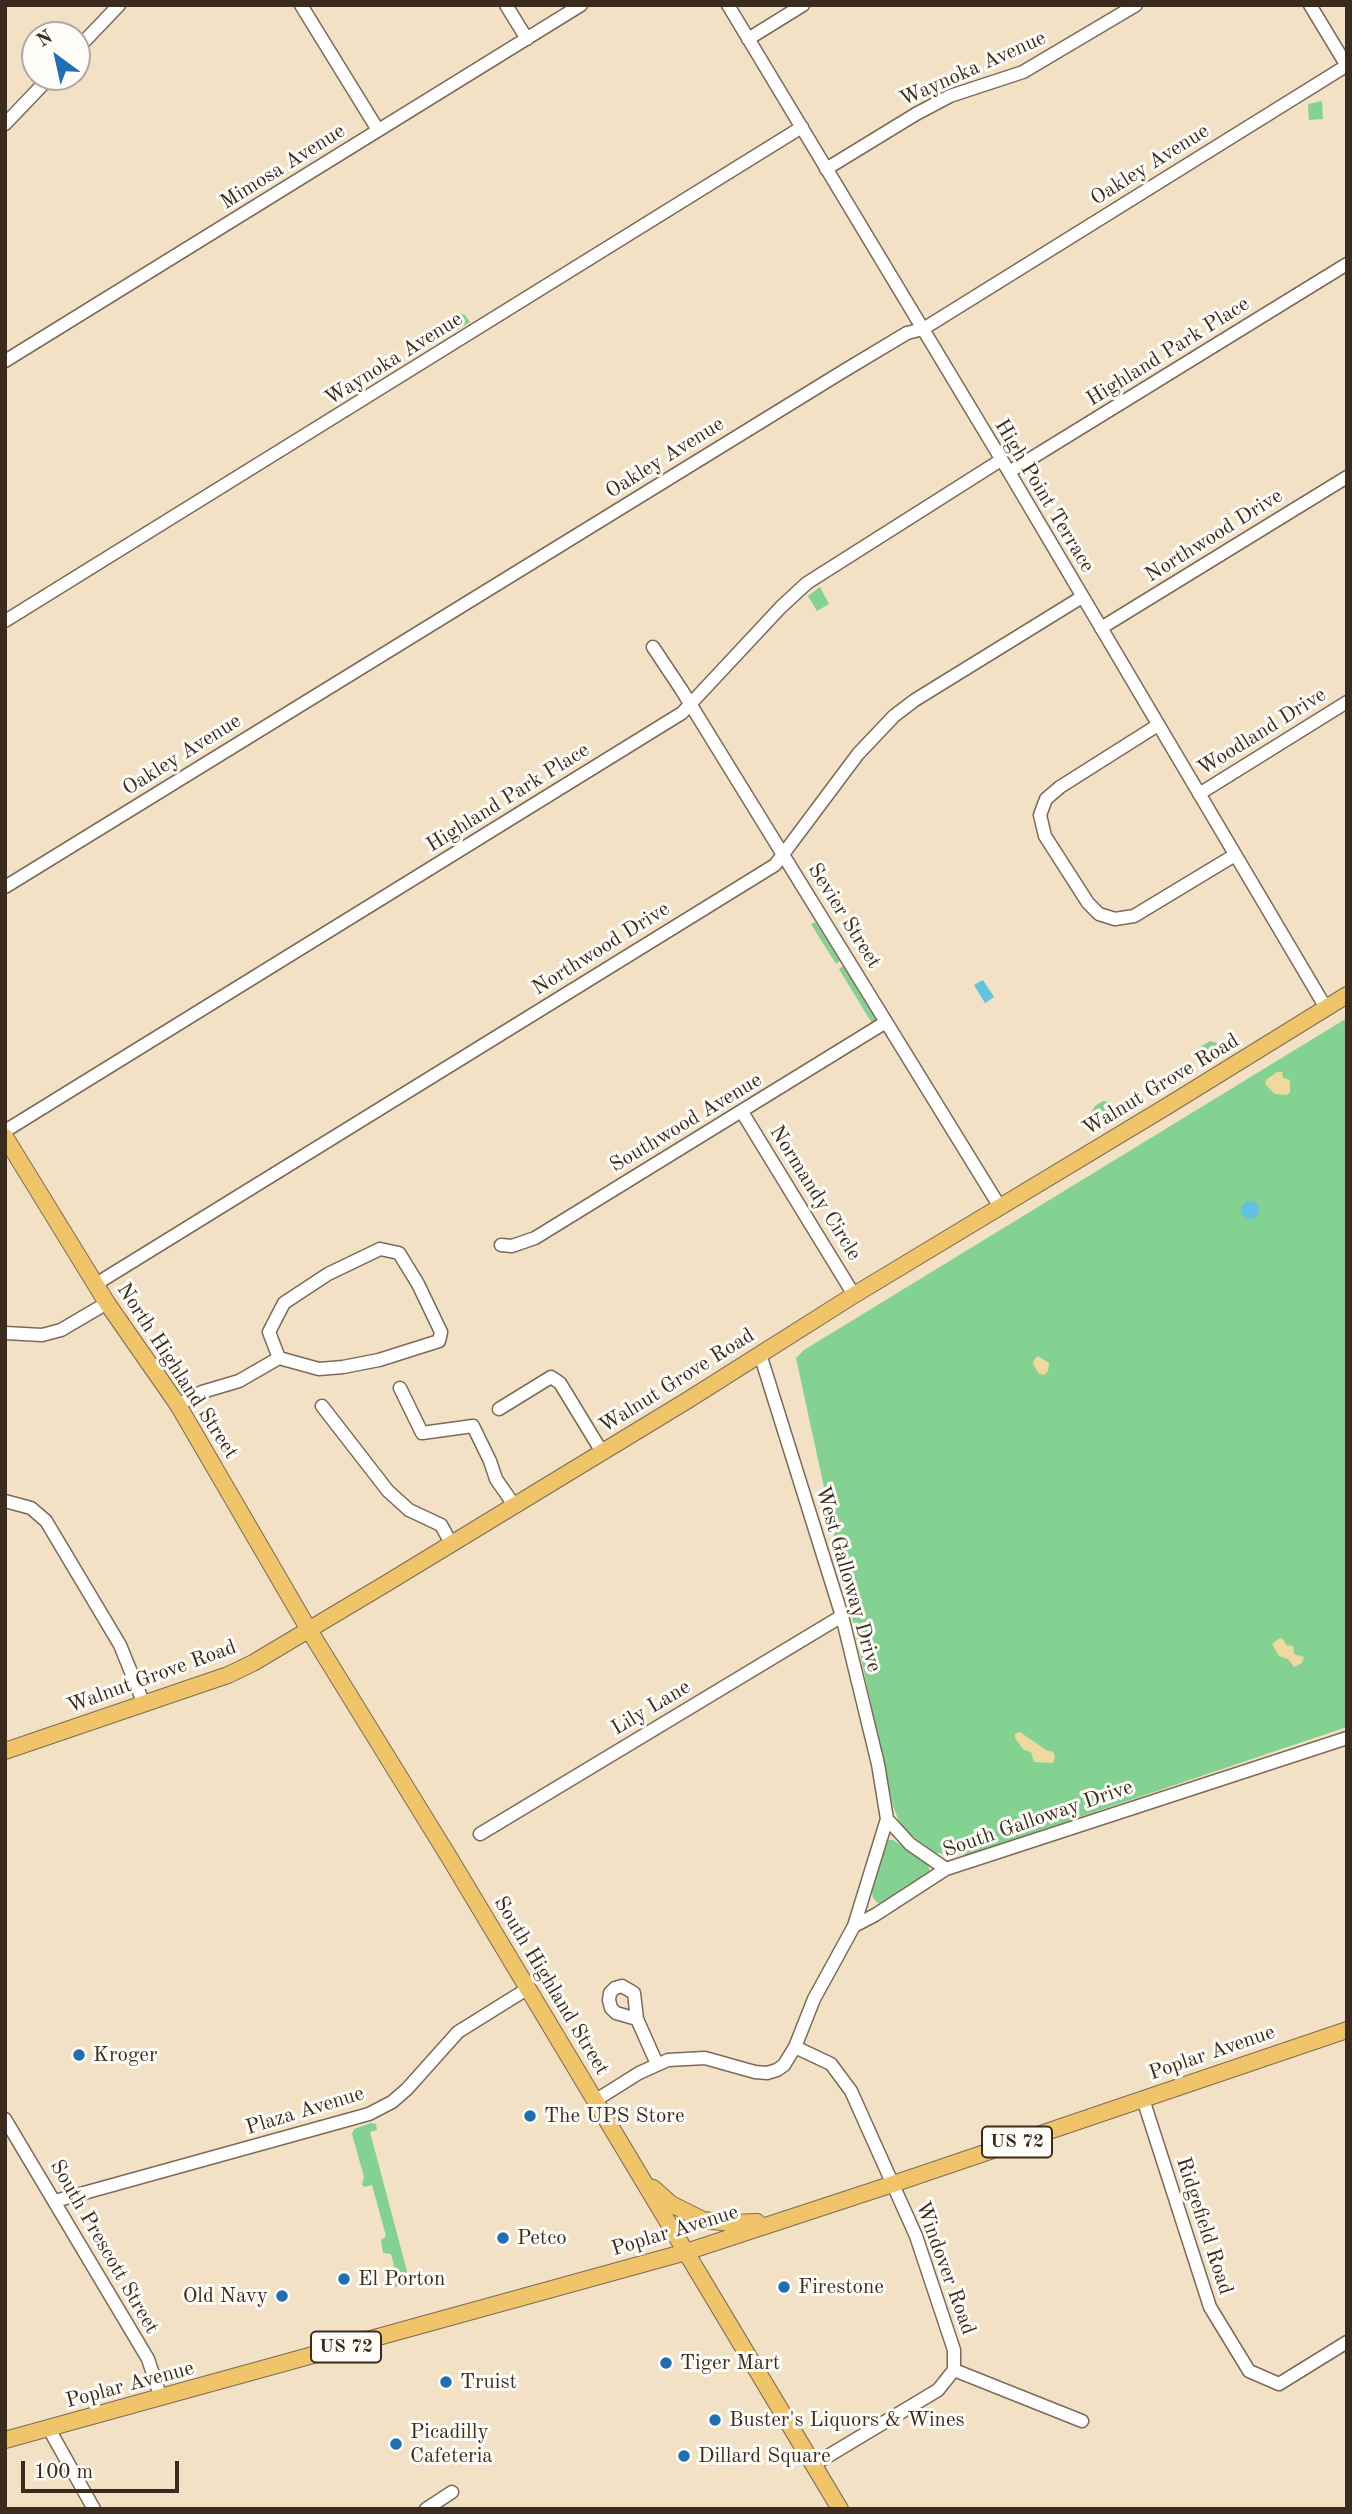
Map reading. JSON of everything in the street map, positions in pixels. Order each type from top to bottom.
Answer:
[{"type":"main road","name":"Walnut Grove Road","points":[[5,1751],[243,1669],[1347,995]]},
{"type":"main road","name":"North Highland Street","points":[[5,1138],[107,1303],[178,1405],[309,1630]]},
{"type":"main road","name":"South Highland Street","points":[[309,1630],[449,1857],[840,2509]]},
{"type":"main road","name":"Poplar Avenue","points":[[5,2440],[686,2252],[893,2185],[1347,2030]]},
{"type":"main road","points":[[638,2172],[671,2204],[698,2218],[719,2223],[777,2222]]},
{"type":"street","points":[[91,34],[119,5]]},
{"type":"street","points":[[301,5],[379,130]]},
{"type":"street","points":[[506,5],[527,39]]},
{"type":"street","name":"Mimosa Avenue","points":[[5,361],[582,5]]},
{"type":"street","name":"High Point Terrace","points":[[728,5],[1009,472],[1326,1008]]},
{"type":"street","points":[[748,39],[803,5]]},
{"type":"street","name":"Waynoka Avenue","points":[[826,169],[950,96],[1023,72],[1136,5]]},
{"type":"street","points":[[1310,5],[1347,66]]},
{"type":"street","name":"Oakley Avenue","points":[[5,887],[842,372],[907,333],[923,329],[1347,66]]},
{"type":"street","points":[[5,124],[37,91]]},
{"type":"street","name":"Waynoka Avenue","points":[[5,621],[802,127]]},
{"type":"street","name":"Highland Park Place","points":[[1009,472],[1347,264]]},
{"type":"street","name":"Highland Park Place","points":[[5,1131],[691,706],[701,692],[807,583],[1001,460]]},
{"type":"street","name":"Northwood Drive","points":[[1101,628],[1347,477]]},
{"type":"street","name":"Northwood Drive","points":[[96,1284],[775,865],[858,754],[894,716],[915,700],[1082,597]]},
{"type":"street","name":"Sevier Street","points":[[653,647],[1000,1207]]},
{"type":"street","name":"Woodland Drive","points":[[1199,794],[1347,702]]},
{"type":"street","points":[[1158,725],[1060,787],[1046,799],[1042,806],[1041,822],[1045,836],[1088,903],[1106,918],[1124,919],[1134,916],[1235,855]]},
{"type":"street","name":"Southwood Avenue","points":[[501,1245],[512,1245],[535,1238],[886,1022]]},
{"type":"street","name":"Normandy Circle","points":[[742,1112],[855,1295]]},
{"type":"street","points":[[178,1405],[202,1392],[239,1381],[279,1358],[319,1369],[343,1367],[379,1360],[439,1341],[441,1332],[418,1284],[399,1253],[380,1249],[328,1274],[284,1303],[269,1332],[279,1358]]},
{"type":"street","points":[[5,1333],[42,1335],[61,1331],[107,1303]]},
{"type":"street","name":"West Galloway Drive","points":[[760,1354],[842,1616],[878,1763],[887,1819],[854,1926]]},
{"type":"street","points":[[499,1409],[551,1377],[561,1383],[602,1452]]},
{"type":"street","points":[[400,1388],[422,1433],[473,1426],[496,1479],[514,1505]]},
{"type":"street","points":[[322,1406],[388,1491],[409,1510],[441,1525],[451,1542]]},
{"type":"street","points":[[5,1501],[32,1508],[46,1521],[120,1645],[144,1704]]},
{"type":"street","name":"Lily Lane","points":[[480,1834],[842,1616]]},
{"type":"street","name":"South Galloway Drive","points":[[854,1926],[946,1869],[1347,1738]]},
{"type":"street","points":[[887,1819],[910,1844],[946,1869]]},
{"type":"street","points":[[596,2101],[630,2078],[668,2060],[705,2058],[767,2073],[784,2065],[795,2047],[819,1990],[854,1926]]},
{"type":"street","name":"Plaza Avenue","points":[[55,2200],[369,2114],[392,2102],[407,2089],[458,2032],[527,1989]]},
{"type":"street","points":[[637,2019],[657,2064]]},
{"type":"street","name":"Windover Road","points":[[795,2047],[822,2059],[840,2074],[851,2091],[916,2236],[954,2350],[954,2370]]},
{"type":"street","name":"Ridgefield Road","points":[[1143,2099],[1209,2307],[1249,2371],[1279,2384],[1347,2342]]},
{"type":"street","name":"South Prescott Street","points":[[5,2119],[148,2359],[161,2398]]},
{"type":"street","points":[[813,2465],[939,2390],[954,2370],[1082,2421]]},
{"type":"street","points":[[48,2429],[94,2509]]},
{"type":"street","points":[[425,2509],[452,2492]]},
{"type":"green space","points":[[1322,101],[1323,119],[1309,120],[1308,104]]},
{"type":"green space","points":[[455,313],[464,314],[470,322],[457,330],[452,321]]},
{"type":"green space","points":[[820,587],[829,604],[817,611],[808,596]]},
{"type":"green space","points":[[815,922],[840,961],[836,964],[811,924]]},
{"type":"green space","points":[[843,966],[877,1021],[873,1025],[839,969]]},
{"type":"green space","points":[[1347,1018],[1347,1727],[967,1855],[936,1853],[907,1832],[893,1806],[796,1358],[804,1350]]},
{"type":"green space","points":[[1210,1041],[1217,1043],[1222,1050],[1200,1064],[1196,1055],[1197,1049]]},
{"type":"green space","points":[[1103,1101],[1110,1102],[1118,1114],[1094,1128],[1090,1115],[1095,1106]]},
{"type":"green space","points":[[886,1840],[893,1840],[927,1862],[930,1871],[884,1903],[878,1903],[872,1893]]},
{"type":"green space","points":[[376,2124],[377,2130],[370,2132],[409,2279],[416,2278],[417,2281],[391,2288],[390,2285],[398,2282],[391,2254],[383,2253],[381,2240],[386,2236],[372,2185],[362,2185],[364,2177],[352,2134],[354,2129]]},
{"type":"sand","points":[[1277,1072],[1282,1072],[1283,1078],[1290,1080],[1290,1092],[1287,1095],[1275,1094],[1265,1084],[1266,1080]]},
{"type":"sand","points":[[1038,1356],[1049,1363],[1048,1371],[1044,1375],[1039,1374],[1033,1364]]},
{"type":"sand","points":[[1280,1638],[1286,1645],[1293,1646],[1294,1654],[1304,1657],[1302,1663],[1294,1667],[1288,1659],[1279,1656],[1272,1644]]},
{"type":"sand","points":[[1020,1732],[1053,1752],[1053,1763],[1034,1762],[1031,1752],[1024,1750],[1015,1738],[1015,1734]]},
{"type":"water","points":[[983,980],[994,997],[985,1003],[974,985]]},
{"type":"water","points":[[1246,1201],[1254,1201],[1259,1210],[1257,1217],[1246,1219],[1241,1214],[1241,1206]]},
{"type":"place","name":"Kroger","points":[[79,2055]]},
{"type":"place","name":"The UPS Store","points":[[530,2116]]},
{"type":"place","name":"Petco","points":[[503,2238]]},
{"type":"place","name":"El Porton","points":[[344,2279]]},
{"type":"place","name":"Firestone","points":[[784,2287]]},
{"type":"place","name":"Old Navy","points":[[282,2296]]},
{"type":"place","name":"Tiger Mart","points":[[666,2363]]},
{"type":"place","name":"Truist","points":[[446,2382]]},
{"type":"place","name":"Buster's Liquors & Wines","points":[[715,2420]]},
{"type":"place","name":"Picadilly Cafeteria","points":[[396,2444]]},
{"type":"place","name":"Dillard Square","points":[[684,2456]]}]
